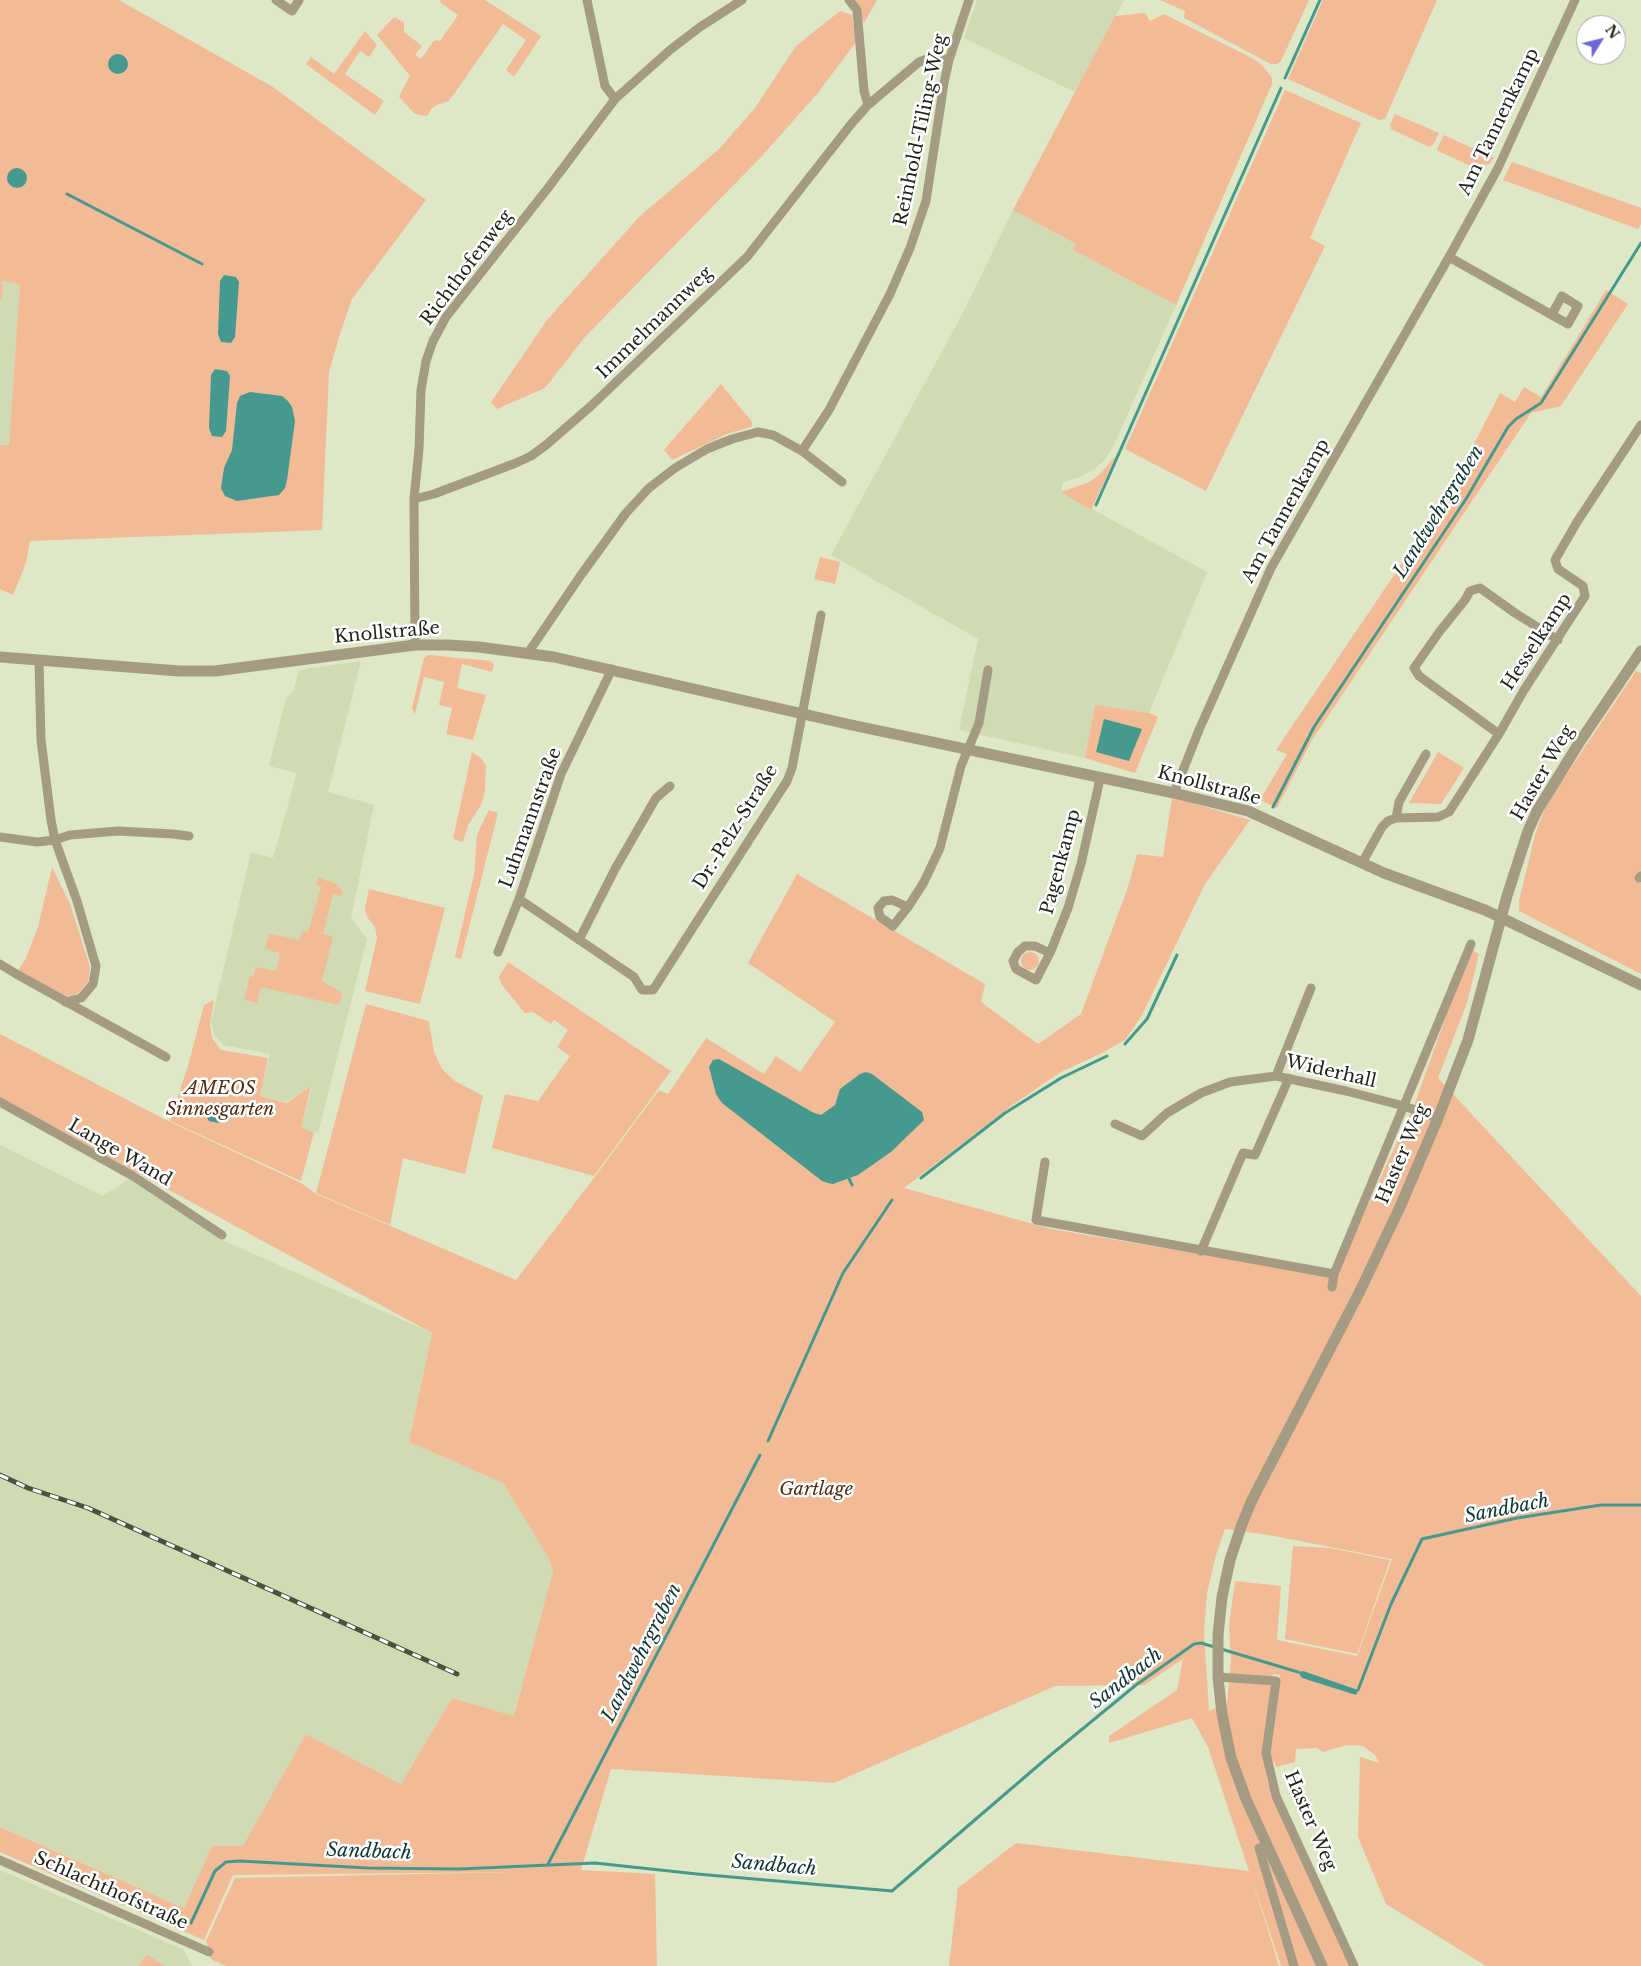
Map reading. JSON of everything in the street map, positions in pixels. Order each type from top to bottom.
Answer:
[{"type":"street","points":[[276,0],[292,11],[299,0]]},
{"type":"street","points":[[587,0],[605,86],[615,99]]},
{"type":"street","name":"Richthofenweg","points":[[415,645],[414,499],[419,449],[420,390],[433,340],[446,317],[548,188],[615,99],[670,50],[700,27],[742,0]]},
{"type":"street","points":[[849,0],[857,10],[864,91],[868,105]]},
{"type":"street","name":"Reinhold-Tiling-Weg","points":[[802,451],[829,410],[890,294],[910,248],[926,200],[949,60],[969,0]]},
{"type":"street","name":"Am Tannenkamp","points":[[1174,793],[1198,730],[1271,568],[1498,168],[1575,0]]},
{"type":"street","name":"Immelmannweg","points":[[414,499],[434,494],[531,456],[592,406],[747,257],[852,122],[868,105],[919,62],[932,57],[949,60]]},
{"type":"street","points":[[1449,257],[1552,314]]},
{"type":"street","name":"Hesselkamp","points":[[1396,818],[1438,817],[1449,812],[1499,734],[1524,690],[1558,640],[1585,596],[1584,586],[1558,569],[1555,560],[1577,522],[1641,425]]},
{"type":"street","points":[[528,653],[626,513],[649,488],[675,468],[707,450],[732,439],[758,432],[773,435],[802,451],[842,482]]},
{"type":"street","points":[[1499,734],[1419,676],[1414,668],[1470,591],[1480,588],[1558,640]]},
{"type":"street","points":[[801,713],[821,615]]},
{"type":"street","name":"Knollstraße","points":[[0,657],[179,671],[215,671],[415,645],[448,645],[528,653],[612,669],[678,686],[1100,779],[1174,793],[1256,814],[1362,863],[1502,918],[1641,985]]},
{"type":"street","name":"Haster Weg","points":[[1322,1966],[1246,1799],[1231,1758],[1222,1714],[1218,1677],[1218,1634],[1222,1596],[1230,1560],[1252,1500],[1360,1291],[1400,1207],[1438,1118],[1468,1040],[1528,831],[1537,811],[1579,743],[1640,653]]},
{"type":"street","points":[[39,661],[41,740],[55,840],[77,901],[96,966],[93,984],[81,998],[66,1002]]},
{"type":"street","name":"Luhmannstraße","points":[[498,952],[561,774],[612,669]]},
{"type":"street","points":[[908,907],[924,882],[940,848],[961,766],[979,722],[988,670]]},
{"type":"street","name":"Dr.-Pelz-Straße","points":[[579,940],[634,977],[642,990],[653,990],[787,781],[792,768],[801,713]]},
{"type":"street","points":[[1362,863],[1382,827],[1388,821],[1396,818],[1399,802],[1426,754]]},
{"type":"street","name":"Pagenkamp","points":[[1050,953],[1068,908],[1100,779]]},
{"type":"street","points":[[518,899],[579,940],[615,868],[656,798],[670,786]]},
{"type":"street","points":[[0,837],[37,842],[55,840],[70,835],[118,831],[189,836]]},
{"type":"street","name":"Haster Weg","points":[[1332,1287],[1334,1274],[1471,944]]},
{"type":"street","points":[[0,964],[166,1057]]},
{"type":"street","points":[[1276,1076],[1311,988]]},
{"type":"street","name":"Widerhall","points":[[1114,1124],[1142,1136],[1167,1113],[1201,1093],[1230,1082],[1276,1076],[1404,1106],[1438,1118]]},
{"type":"street","points":[[1201,1251],[1243,1153],[1255,1155],[1289,1078]]},
{"type":"street","name":"Lange Wand","points":[[0,1102],[133,1176],[222,1235]]},
{"type":"street","points":[[1046,1162],[1036,1220],[1334,1274]]},
{"type":"street","name":"Haster Weg","points":[[1218,1677],[1276,1681],[1266,1753],[1276,1796],[1354,1966]]},
{"type":"street","points":[[1259,1848],[1294,1966]]},
{"type":"street","name":"Schlachthofstraße","points":[[0,1860],[209,1952]]},
{"type":"shaded area","points":[[977,0],[1124,0],[1075,92],[964,38]]},
{"type":"shaded area","points":[[1013,210],[1076,244],[1073,250],[1176,305],[1114,445],[1105,459],[1095,469],[1080,477],[1063,482],[1061,492],[1207,572],[1149,713],[1095,705],[1085,758],[959,730],[978,639],[831,555],[964,311]]},
{"type":"shaded area","points":[[0,281],[20,284],[9,445],[0,445]]},
{"type":"shaded area","points":[[361,661],[328,792],[374,805],[351,918],[367,939],[318,1133],[301,1128],[312,1086],[287,1102],[260,1096],[270,1054],[224,1045],[214,1035],[211,1022],[251,852],[273,858],[294,783],[296,773],[269,766],[286,698],[294,690],[299,670]]},
{"type":"shaded area","points":[[0,1145],[103,1196],[129,1179],[222,1240],[432,1333],[409,1442],[503,1483],[548,1557],[553,1571],[514,1716],[452,1698],[401,1784],[306,1734],[243,1847],[212,1846],[184,1908],[0,1827]]},
{"type":"shaded area","points":[[0,1870],[184,1950],[192,1966],[0,1966]]},
{"type":"green space","points":[[0,0],[119,0],[273,87],[426,200],[352,299],[340,334],[329,372],[322,530],[30,541],[26,563],[13,595],[0,589],[0,445],[9,445],[20,284],[1,281],[3,288],[0,300]]},
{"type":"green space","points":[[440,0],[485,0],[541,36],[514,77],[506,70],[526,40],[503,24],[449,101],[432,108],[427,116],[415,114],[400,98],[399,96],[410,76],[377,35],[394,17],[404,22],[404,32],[422,46],[415,55],[421,59],[433,42],[436,40],[440,41],[458,15],[441,3]]},
{"type":"green space","points":[[853,0],[877,0],[864,23]]},
{"type":"green space","points":[[1160,0],[1309,0],[1281,61],[1277,64],[1271,64],[1184,18],[1185,11]]},
{"type":"green space","points":[[1323,0],[1437,0],[1385,119],[1379,120],[1288,79]]},
{"type":"green space","points":[[840,11],[852,15],[856,42],[817,94],[761,157],[584,338],[545,388],[497,409],[491,402],[547,320],[639,217],[720,148],[755,108],[796,46]]},
{"type":"green space","points":[[1145,13],[1150,21],[1164,14],[1252,58],[1262,65],[1272,78],[1272,84],[1176,305],[1073,250],[1076,244],[1013,210],[1115,16]]},
{"type":"green space","points":[[365,31],[377,45],[369,57],[360,51],[345,74],[384,101],[375,115],[306,64],[311,57],[334,74]]},
{"type":"green space","points":[[1285,90],[1361,123],[1310,238],[1325,246],[1206,491],[1125,449]]},
{"type":"green space","points":[[1395,114],[1439,133],[1433,145],[1429,147],[1391,129],[1390,125]]},
{"type":"green space","points":[[1444,135],[1494,158],[1489,164],[1473,167],[1438,151],[1437,149]]},
{"type":"green space","points":[[1512,162],[1641,208],[1641,224],[1638,229],[1503,180]]},
{"type":"green space","points":[[1606,290],[1628,304],[1561,406],[1531,413],[1312,740],[1277,808],[1260,800],[1287,754],[1276,750],[1448,495],[1500,393],[1515,402],[1524,387],[1541,397]]},
{"type":"green space","points":[[721,384],[752,422],[752,427],[729,433],[672,460],[664,450]]},
{"type":"green space","points":[[1117,454],[1091,510],[1061,492],[1089,482],[1099,475]]},
{"type":"green space","points":[[820,557],[840,562],[835,584],[814,579]]},
{"type":"green space","points":[[428,655],[491,661],[494,665],[492,672],[462,664],[457,688],[486,695],[473,740],[446,734],[452,708],[439,705],[444,682],[424,677],[415,714],[412,708],[424,658]]},
{"type":"green space","points":[[1636,671],[1641,673],[1641,974],[1519,911],[1519,901],[1535,835],[1543,813],[1556,790]]},
{"type":"green space","points":[[1095,705],[1149,713],[1158,717],[1135,773],[1085,758]]},
{"type":"green space","points":[[472,752],[481,758],[486,766],[485,791],[481,805],[468,825],[463,842],[453,839]]},
{"type":"green space","points":[[1438,752],[1464,768],[1441,804],[1409,803]]},
{"type":"green space","name":"Gartlage","points":[[1172,797],[1250,820],[1205,884],[1141,1017],[1125,1040],[1059,1073],[1014,1104],[904,1188],[1051,1229],[1335,1277],[1415,1103],[1470,949],[1479,954],[1467,1003],[1438,1078],[1641,1296],[1641,1966],[1486,1966],[1386,1904],[1358,1837],[1360,1757],[1379,1763],[1375,1755],[1363,1746],[1347,1745],[1323,1752],[1317,1748],[1296,1749],[1295,1762],[1276,1767],[1269,1753],[1280,1675],[1273,1674],[1263,1753],[1267,1781],[1350,1966],[1281,1966],[1250,1873],[1279,1966],[949,1966],[958,1888],[1016,1843],[1249,1871],[1208,1747],[1192,1718],[1109,1743],[1109,1736],[1177,1690],[1183,1659],[1144,1685],[1055,1686],[834,1783],[611,1769],[581,1870],[655,1874],[657,1966],[226,1966],[211,1959],[206,1941],[235,1878],[513,1872],[233,1875],[204,1940],[0,1852],[0,1827],[184,1908],[212,1846],[243,1846],[306,1734],[401,1784],[452,1698],[514,1716],[553,1571],[548,1557],[503,1483],[409,1442],[432,1333],[0,1098],[0,1034],[166,1120],[301,1183],[316,1194],[516,1280],[659,1090],[668,1094],[706,1038],[764,1074],[776,1056],[800,1072],[835,1022],[748,963],[797,874],[985,984],[981,1002],[1038,1044],[1081,1014],[1128,887],[1137,854],[1163,857]],"holes":[[[1225,1529],[1269,1535],[1392,1559],[1357,1656],[1277,1640],[1281,1586],[1235,1581],[1229,1626],[1231,1659],[1227,1704],[1209,1711],[1204,1633],[1207,1593],[1216,1555]]]},
{"type":"green space","points":[[489,810],[498,813],[461,959],[455,957],[474,874],[477,836]]},
{"type":"green space","points":[[52,867],[70,904],[90,967],[88,982],[77,994],[65,997],[18,971],[26,958],[38,927]]},
{"type":"green space","points":[[318,877],[338,885],[342,891],[342,896],[333,894],[323,934],[333,937],[322,981],[342,993],[339,1005],[261,987],[257,1003],[244,1000],[250,976],[254,976],[256,967],[276,971],[280,953],[265,949],[269,934],[300,940],[302,931],[308,932],[321,887],[316,885]]},
{"type":"green space","points":[[369,889],[445,908],[420,1004],[365,991],[377,938],[375,927],[367,917],[365,908]]},
{"type":"green space","points":[[1030,952],[1036,955],[1039,961],[1036,967],[1030,970],[1024,967],[1021,961],[1024,955]]},
{"type":"green space","points":[[508,962],[671,1071],[594,1176],[492,1148],[505,1094],[538,1101],[570,1056],[557,1047],[568,1030],[554,1020],[551,1024],[533,1012],[525,1013],[502,985],[499,977]]},
{"type":"green space","name":"AMEOS Sinnesgarten","points":[[214,1000],[210,1024],[212,1038],[221,1050],[268,1058],[260,1096],[287,1103],[311,1086],[301,1128],[314,1132],[301,1181],[170,1121],[188,1066],[204,1005]]},
{"type":"green space","points":[[366,1004],[429,1021],[434,1052],[442,1069],[455,1081],[483,1096],[465,1174],[403,1158],[390,1225],[316,1193]]},
{"type":"green space","points":[[1293,1546],[1330,1548],[1390,1560],[1357,1654],[1285,1639]]},
{"type":"green space","points":[[146,1955],[149,1956],[165,1966],[139,1966]]},
{"type":"water","points":[[118,54],[125,57],[128,64],[125,71],[118,74],[111,71],[108,64],[111,57]]},
{"type":"water","points":[[17,168],[24,171],[27,178],[24,185],[17,188],[10,185],[7,178],[10,171]]},
{"type":"water","points":[[224,275],[236,277],[239,282],[235,337],[231,343],[221,342],[218,334],[220,281]]},
{"type":"water","points":[[215,369],[227,371],[230,376],[226,431],[222,437],[212,436],[209,428],[211,375]]},
{"type":"water","points":[[250,392],[282,396],[292,407],[295,421],[285,488],[279,495],[237,501],[225,496],[221,488],[224,468],[232,450],[237,403],[240,396]]},
{"type":"water","points":[[1104,719],[1142,729],[1129,761],[1096,752]]},
{"type":"water","points":[[719,1059],[814,1113],[821,1115],[835,1105],[840,1089],[860,1074],[866,1072],[872,1074],[922,1112],[924,1120],[891,1152],[858,1175],[833,1184],[828,1183],[822,1181],[722,1103],[716,1094],[709,1067],[713,1060]]},
{"type":"water","points":[[209,1103],[222,1103],[225,1109],[231,1112],[229,1118],[223,1118],[218,1123],[209,1121],[205,1114]]},
{"type":"water","points":[[1303,1671],[1358,1690],[1357,1693],[1356,1695],[1302,1678],[1298,1672]]},
{"type":"waterway","points":[[1285,78],[1320,0]]},
{"type":"waterway","points":[[1096,505],[1281,88]]},
{"type":"waterway","points":[[67,194],[202,264]]},
{"type":"waterway","name":"Landwehrgraben","points":[[1273,807],[1314,727],[1466,499],[1508,427],[1516,419],[1541,403],[1641,243]]},
{"type":"waterway","name":"Landwehrgraben","points":[[1125,1044],[1147,1019],[1177,955]]},
{"type":"waterway","name":"Landwehrgraben","points":[[921,1178],[1005,1113],[1061,1078],[1107,1056]]},
{"type":"waterway","points":[[848,1176],[852,1185]]},
{"type":"waterway","name":"Landwehrgraben","points":[[768,1441],[843,1273],[892,1200]]},
{"type":"waterway","name":"Landwehrgraben","points":[[548,1864],[760,1455]]},
{"type":"waterway","name":"Sandbach","points":[[1358,1690],[1391,1604],[1422,1539],[1517,1518],[1601,1505],[1641,1505]]},
{"type":"waterway","name":"Sandbach","points":[[191,1923],[215,1871],[226,1862],[240,1861],[368,1868],[459,1869],[595,1863],[892,1891],[1047,1758],[1136,1685],[1194,1644],[1201,1643],[1298,1672]]},
{"type":"railway","points":[[0,1475],[28,1488],[88,1508],[457,1674]]}]
